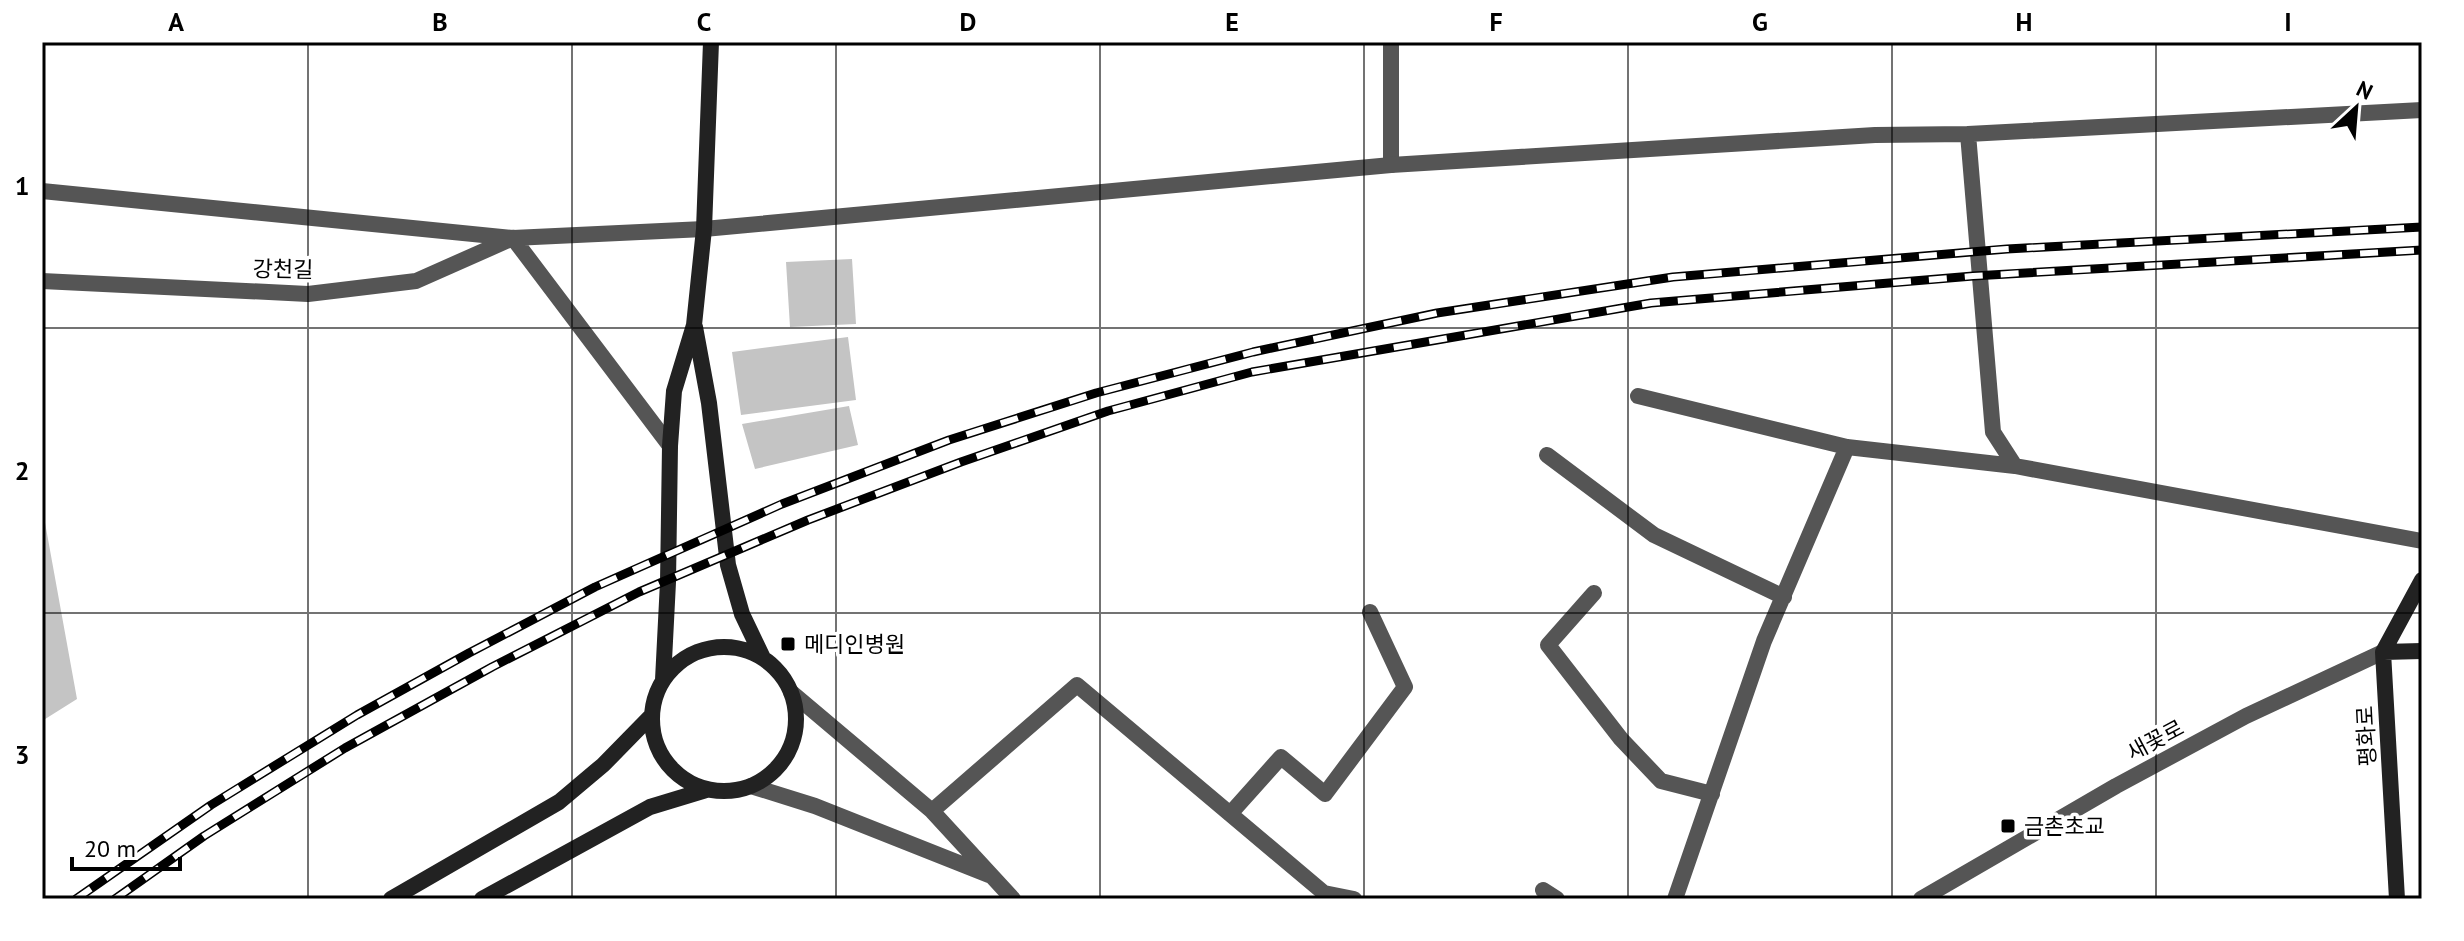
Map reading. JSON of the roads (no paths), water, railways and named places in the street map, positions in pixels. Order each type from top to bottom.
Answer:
[{"type":"street","points":[[663,680],[674,391],[694,325],[704,229],[711,42]]},
{"type":"street","points":[[1391,42],[1391,165]]},
{"type":"street","points":[[42,191],[513,238],[704,229],[1391,165],[1859,136],[1968,134],[2422,110]]},
{"type":"street","points":[[1968,134],[1993,432],[2015,466]]},
{"type":"street","points":[[513,238],[670,446]]},
{"type":"street","name":"강천길","points":[[42,281],[308,294],[416,281],[513,238]]},
{"type":"street","points":[[694,325],[709,403],[728,565],[742,614],[763,658]]},
{"type":"street","points":[[1638,396],[1847,447],[2015,466],[2422,541]]},
{"type":"street","points":[[1675,899],[1764,641],[1847,447]]},
{"type":"street","points":[[1547,455],[1654,535],[1784,597]]},
{"type":"street","points":[[2383,652],[2422,580]]},
{"type":"street","points":[[1594,593],[1548,645],[1621,739],[1661,781],[1712,794]]},
{"type":"street","points":[[1230,814],[1281,757],[1325,794],[1405,687],[1370,612]]},
{"type":"street","points":[[482,899],[650,807],[706,790],[729,791],[751,786],[770,775],[786,758],[795,737],[796,715],[791,692],[780,673],[763,658],[742,649],[720,647],[697,652],[678,663],[663,680],[655,697],[651,716],[660,754],[672,770],[687,782],[706,790]]},
{"type":"street","name":"새꽃로","points":[[1921,899],[2116,786],[2246,716],[2383,652],[2422,651]]},
{"type":"street","name":"평화로","points":[[2383,652],[2397,899]]},
{"type":"street","points":[[932,811],[1077,685],[1324,893],[1354,899]]},
{"type":"street","points":[[791,692],[932,811],[1013,899]]},
{"type":"street","points":[[391,899],[559,802],[603,765],[651,716]]},
{"type":"street","points":[[751,786],[815,806],[994,877]]},
{"type":"railway","points":[[76,899],[211,805],[357,715],[595,587],[782,504],[949,440],[1096,393],[1253,352],[1437,313],[1673,277],[2007,249],[2422,227]]},
{"type":"railway","points":[[115,899],[204,836],[345,748],[492,667],[639,592],[808,520],[1108,411],[1252,372],[1651,303],[1973,276],[2422,250]]},
{"type":"place","name":"메디인병원","points":[[788,644]]},
{"type":"place","name":"금촌초교","points":[[2008,826]]}]
